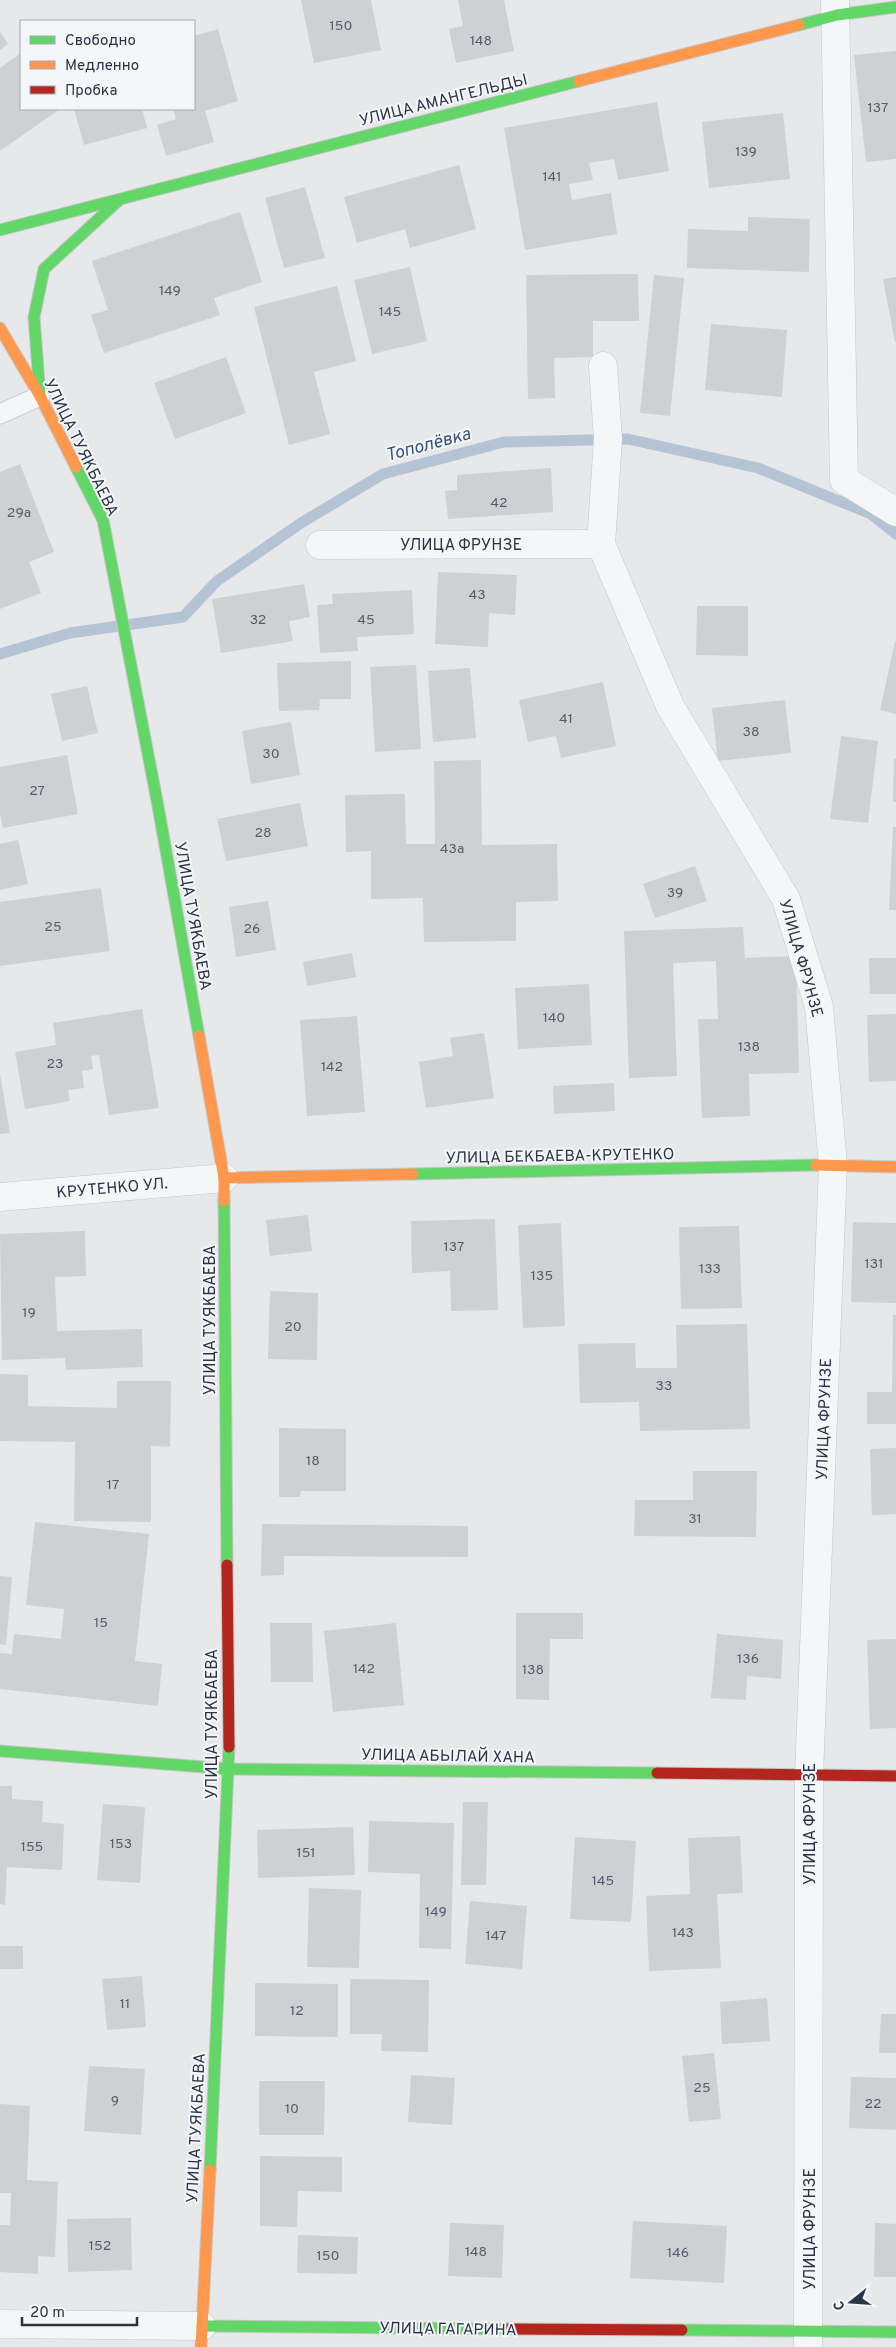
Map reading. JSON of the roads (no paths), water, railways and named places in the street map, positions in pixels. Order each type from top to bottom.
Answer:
[{"type":"main road","name":"УЛИЦА АМАНГЕЛЬДЫ","points":[[0,230],[836,8],[896,7]]},
{"type":"main road","points":[[40,396],[34,317],[44,269],[119,199]]},
{"type":"main road","name":"УЛИЦА ТУЯКБАЕВА","points":[[0,328],[40,396],[103,520],[158,806],[224,1178],[229,1769],[202,2337]]},
{"type":"main road","name":"УЛИЦА БЕКБАЕВА-КРУТЕНКО","points":[[224,1178],[834,1165],[896,1167]]},
{"type":"main road","name":"УЛИЦА АБЫЛАЙ ХАНА","points":[[0,1751],[229,1769],[896,1776]]},
{"type":"main road","name":"УЛИЦА ГАГАРИНА","points":[[202,2337],[808,2339],[896,2332]]},
{"type":"street","points":[[836,8],[844,480],[896,512]]},
{"type":"street","name":"УЛИЦА ФРУНЗЕ","points":[[603,366],[608,439],[601,544],[670,706],[786,899],[819,1007],[834,1165],[809,1776],[808,2339]]},
{"type":"street","name":"УЛИЦА ФРУНЗЕ","points":[[320,545],[601,544]]},
{"type":"street","name":"КРУТЕНКО УЛ.","points":[[0,1197],[224,1178]]},
{"type":"street","name":"УЛИЦА ГАГАРИНА","points":[[0,2324],[202,2337]]},
{"type":"lane","points":[[0,414],[40,396]]},
{"type":"waterway","name":"Тополёвка","points":[[0,654],[70,633],[183,617],[217,581],[301,523],[383,474],[504,442],[628,439],[758,468],[871,514],[896,534]]}]
